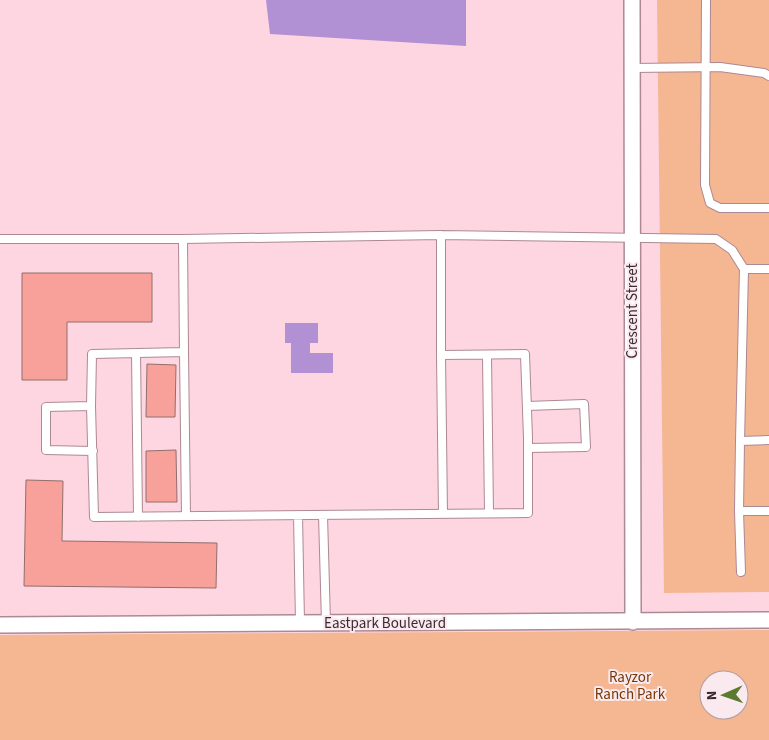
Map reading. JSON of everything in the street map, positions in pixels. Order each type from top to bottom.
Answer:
[{"type":"street","name":"Crescent Street","points":[[632,0],[633,622]]},
{"type":"street","name":"Eastpark Boulevard","points":[[0,625],[769,620]]},
{"type":"lane","points":[[706,0],[705,185],[710,203],[720,208],[769,208]]},
{"type":"lane","points":[[632,68],[720,67],[764,73],[769,76]]},
{"type":"lane","points":[[441,235],[443,514]]},
{"type":"lane","points":[[0,239],[183,239],[441,235],[614,236],[716,239],[732,250],[744,269],[739,511],[741,572]]},
{"type":"lane","points":[[183,239],[186,516]]},
{"type":"lane","points":[[744,269],[769,269]]},
{"type":"lane","points":[[184,352],[92,354],[91,406],[94,517],[528,513],[526,354],[442,355]]},
{"type":"lane","points":[[136,353],[138,517]]},
{"type":"lane","points":[[487,355],[489,513]]},
{"type":"lane","points":[[527,406],[584,404],[586,447],[528,448]]},
{"type":"lane","points":[[91,406],[46,407],[46,450],[93,451]]},
{"type":"lane","points":[[740,440],[769,440]]},
{"type":"lane","points":[[739,511],[769,511]]},
{"type":"lane","points":[[298,515],[300,623]]},
{"type":"lane","points":[[323,515],[326,623]]},
{"type":"green space","points":[[657,0],[769,0],[769,592],[664,593]]},
{"type":"green space","name":"Rayzor Ranch Park","points":[[769,630],[769,740],[0,740],[0,635]]},
{"type":"shaded area","points":[[266,0],[466,0],[466,46],[270,34]]},
{"type":"shaded area","points":[[285,323],[318,323],[318,343],[310,343],[310,353],[333,353],[333,373],[291,373],[291,343],[285,343]]},
{"type":"building","points":[[22,273],[152,273],[152,322],[67,322],[67,380],[22,380]]},
{"type":"building","points":[[147,364],[176,365],[175,417],[146,417]]},
{"type":"building","points":[[176,450],[177,502],[146,502],[146,451]]},
{"type":"building","points":[[26,480],[63,481],[62,541],[217,543],[216,588],[24,586]]}]
